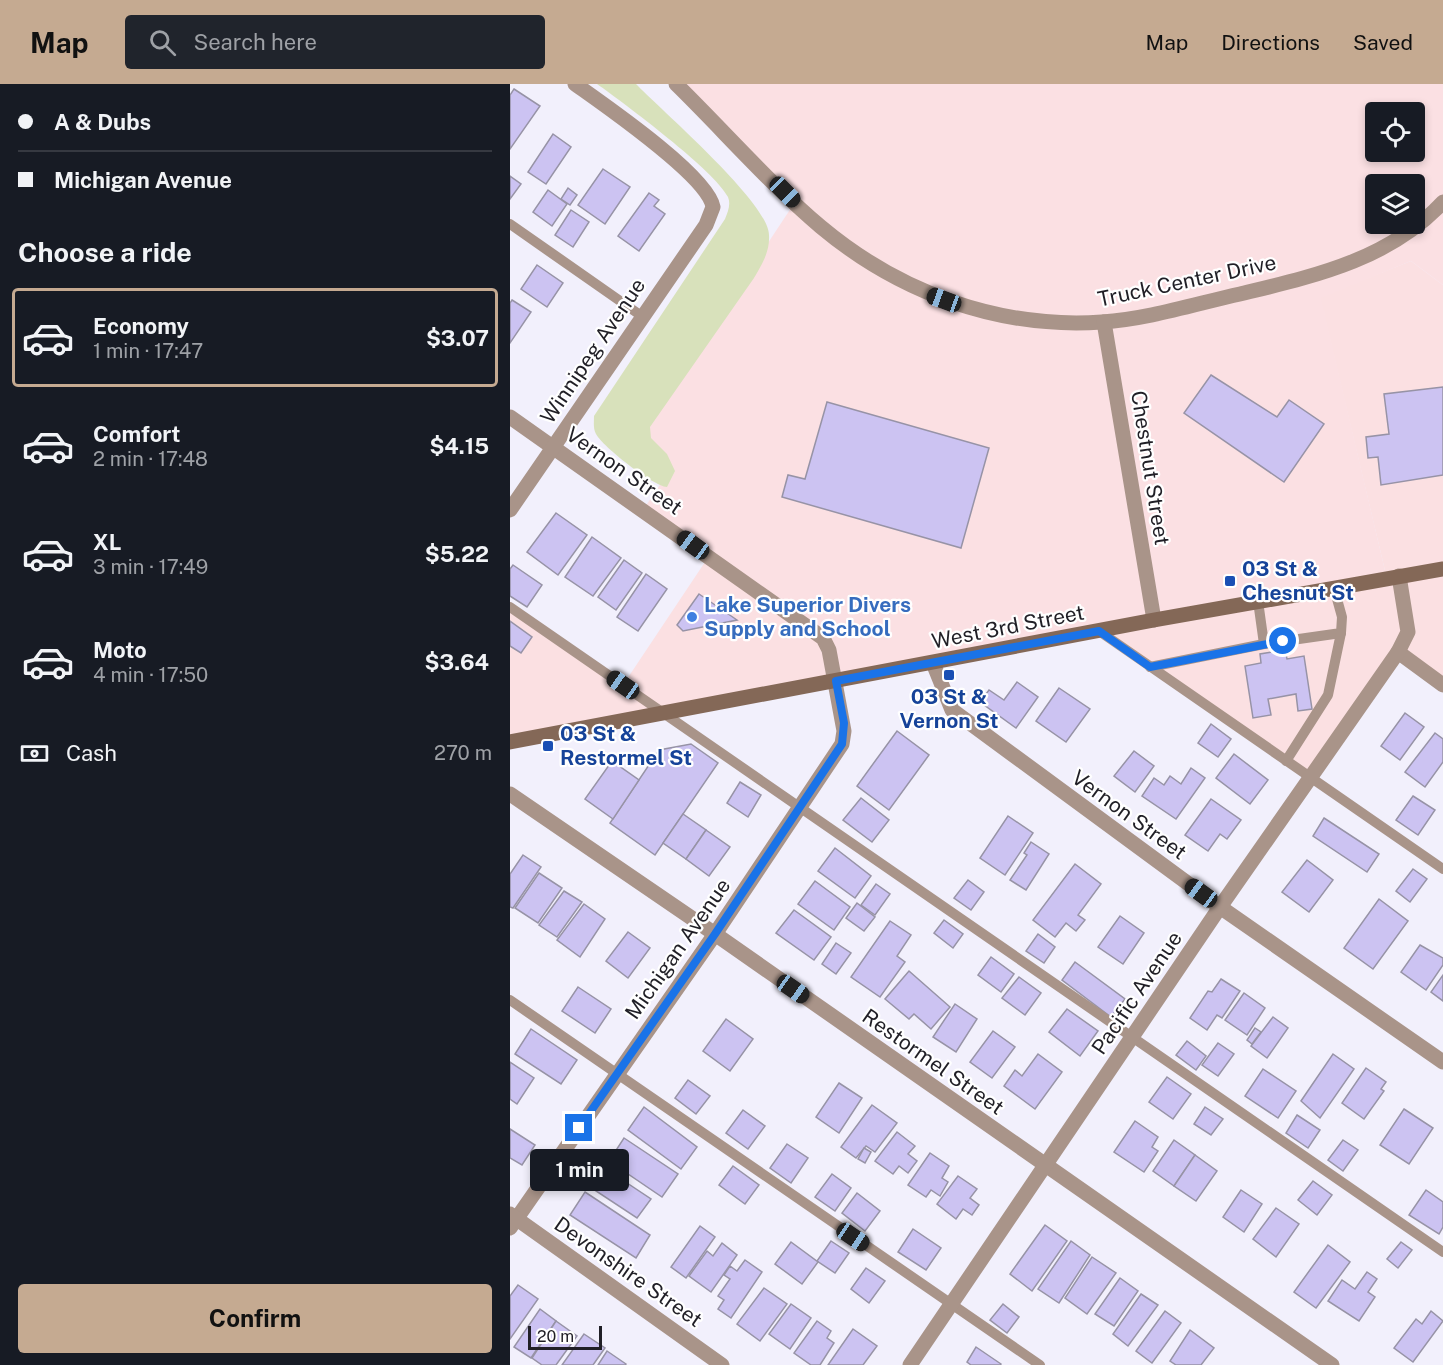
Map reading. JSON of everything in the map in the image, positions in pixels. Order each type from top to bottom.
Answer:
[{"type":"main road","name":"West 3rd Street","points":[[510,742],[1154,620],[1443,568]]},
{"type":"street","name":"Winnipeg Avenue","points":[[510,510],[710,216],[713,207],[707,191],[658,146],[574,84]]},
{"type":"street","name":"Truck Center Drive","points":[[676,84],[820,226],[894,276],[927,293],[988,313],[1061,323],[1104,322],[1166,311],[1311,277],[1346,266],[1380,250],[1413,230],[1443,202]]},
{"type":"street","name":"Chestnut Street","points":[[1104,322],[1154,620]]},
{"type":"street","name":"Vernon Street","points":[[510,417],[811,628],[823,638],[829,650],[836,681]]},
{"type":"street","name":"Pacific Avenue","points":[[910,1365],[1220,908],[1398,652],[1408,632],[1399,576]]},
{"type":"street","points":[[1398,652],[1443,685]]},
{"type":"street","name":"Vernon Street","points":[[933,663],[952,710],[1220,908],[1443,1062]]},
{"type":"street","name":"Michigan Avenue","points":[[512,1220],[715,934],[842,744],[844,723],[836,681]]},
{"type":"street","name":"Restormel Street","points":[[510,794],[715,934],[1045,1167],[1332,1365]]},
{"type":"street","name":"Devonshire Street","points":[[512,1220],[722,1365]]},
{"type":"lane","points":[[510,224],[643,316]]},
{"type":"lane","points":[[1286,761],[1328,695],[1341,633],[1342,617],[1334,588]]},
{"type":"lane","points":[[1258,601],[1264,644]]},
{"type":"lane","points":[[510,607],[800,805],[1132,1038],[1443,1252]]},
{"type":"lane","points":[[1099,631],[1443,869]]},
{"type":"lane","points":[[1150,667],[1264,644],[1341,633]]},
{"type":"lane","points":[[510,1000],[1040,1365]]},
{"type":"shaded area","points":[[676,84],[1443,84],[1443,285],[1411,261],[1321,298],[1387,579],[835,681],[829,650],[643,510],[672,467],[636,443],[795,202]]},
{"type":"shaded area","points":[[1411,261],[1443,285],[1443,685],[1398,652],[1310,777],[1099,631],[1387,579],[1320,297]]},
{"type":"shaded area","points":[[709,556],[811,628],[835,681],[510,742],[510,607],[623,685]]},
{"type":"green space","points":[[597,84],[636,84],[734,180],[764,220],[769,235],[767,252],[754,278],[650,427],[651,438],[667,454],[675,471],[667,487],[640,473],[608,448],[596,434],[594,416],[725,219],[729,200],[720,185],[688,155]]},
{"type":"building","points":[[514,89],[540,106],[510,149],[510,95]]},
{"type":"building","points":[[553,134],[571,147],[546,184],[528,172]]},
{"type":"building","points":[[603,169],[630,187],[605,224],[578,205]]},
{"type":"building","points":[[510,176],[521,184],[510,199]]},
{"type":"building","points":[[568,188],[577,195],[570,205],[561,199]]},
{"type":"building","points":[[548,190],[567,204],[552,226],[533,212]]},
{"type":"building","points":[[649,193],[659,200],[654,206],[665,214],[639,251],[618,236]]},
{"type":"building","points":[[571,210],[589,222],[573,247],[555,235]]},
{"type":"building","points":[[537,265],[563,283],[547,307],[521,289]]},
{"type":"building","points":[[512,300],[531,312],[510,343],[510,303]]},
{"type":"building","points":[[1211,375],[1277,417],[1289,400],[1324,424],[1284,482],[1184,413]]},
{"type":"building","points":[[1443,387],[1443,475],[1381,485],[1378,457],[1368,458],[1366,437],[1389,434],[1384,394]]},
{"type":"building","points":[[827,402],[989,448],[961,548],[782,497],[788,475],[805,479]]},
{"type":"building","points":[[556,513],[587,535],[558,575],[527,552]]},
{"type":"building","points":[[592,537],[621,558],[593,596],[565,577]]},
{"type":"building","points":[[624,560],[642,573],[616,610],[598,597]]},
{"type":"building","points":[[513,565],[542,585],[527,607],[510,596],[510,569]]},
{"type":"building","points":[[646,574],[667,589],[638,631],[617,617]]},
{"type":"building","points":[[699,594],[737,620],[683,631],[677,625]]},
{"type":"building","points":[[510,621],[532,637],[521,653],[510,646]]},
{"type":"building","points":[[1285,650],[1287,659],[1304,656],[1312,709],[1298,711],[1296,694],[1268,699],[1271,715],[1253,718],[1245,666],[1261,663],[1260,654]]},
{"type":"building","points":[[1017,682],[1038,697],[1016,728],[980,702],[989,690],[1004,700]]},
{"type":"building","points":[[1059,688],[1090,709],[1066,742],[1036,721]]},
{"type":"building","points":[[1405,713],[1424,727],[1400,760],[1381,746]]},
{"type":"building","points":[[1211,724],[1231,739],[1218,757],[1198,743]]},
{"type":"building","points":[[897,731],[929,755],[889,810],[857,786]]},
{"type":"building","points":[[1435,733],[1443,739],[1443,762],[1425,787],[1405,772]]},
{"type":"building","points":[[691,744],[718,763],[655,855],[610,823],[659,750]]},
{"type":"building","points":[[1134,751],[1154,766],[1135,792],[1114,776]]},
{"type":"building","points":[[1234,754],[1268,780],[1250,804],[1216,778]]},
{"type":"building","points":[[612,761],[639,780],[613,819],[585,799]]},
{"type":"building","points":[[1191,768],[1205,778],[1176,819],[1142,796],[1154,778],[1164,785],[1170,776],[1181,784]]},
{"type":"building","points":[[740,782],[761,795],[748,817],[727,803]]},
{"type":"building","points":[[1413,796],[1435,810],[1418,835],[1396,820]]},
{"type":"building","points":[[861,798],[889,820],[872,842],[843,820]]},
{"type":"building","points":[[1211,799],[1241,820],[1227,839],[1220,834],[1208,851],[1185,835]]},
{"type":"building","points":[[683,814],[706,830],[686,859],[663,843]]},
{"type":"building","points":[[1008,816],[1033,833],[1005,875],[980,858]]},
{"type":"building","points":[[1324,818],[1379,854],[1367,872],[1313,836]]},
{"type":"building","points":[[706,830],[730,847],[709,876],[686,859]]},
{"type":"building","points":[[1031,842],[1049,854],[1026,890],[1010,880],[1027,855],[1024,853]]},
{"type":"building","points":[[835,848],[871,876],[855,898],[818,871]]},
{"type":"building","points":[[523,855],[541,867],[513,908],[510,907],[510,874]]},
{"type":"building","points":[[1307,860],[1333,880],[1309,912],[1282,892]]},
{"type":"building","points":[[1075,864],[1101,884],[1078,915],[1085,920],[1076,931],[1066,923],[1055,937],[1033,920]]},
{"type":"building","points":[[1413,869],[1427,879],[1410,902],[1396,891]]},
{"type":"building","points":[[539,873],[562,888],[538,923],[515,908]]},
{"type":"building","points":[[968,880],[984,892],[971,910],[954,898]]},
{"type":"building","points":[[815,881],[850,907],[834,930],[798,904]]},
{"type":"building","points":[[876,884],[890,894],[875,915],[861,905]]},
{"type":"building","points":[[564,891],[582,902],[557,937],[539,925]]},
{"type":"building","points":[[1379,899],[1408,921],[1373,969],[1344,948]]},
{"type":"building","points":[[857,903],[875,917],[864,931],[846,918]]},
{"type":"building","points":[[584,904],[605,919],[580,957],[557,940]]},
{"type":"building","points":[[794,910],[831,937],[814,960],[776,933]]},
{"type":"building","points":[[1120,916],[1144,933],[1123,964],[1098,947]]},
{"type":"building","points":[[944,920],[963,934],[953,948],[934,933]]},
{"type":"building","points":[[890,921],[911,935],[897,956],[905,962],[880,997],[851,977]]},
{"type":"building","points":[[628,932],[650,948],[628,978],[606,961]]},
{"type":"building","points":[[1038,934],[1055,947],[1044,963],[1026,951]]},
{"type":"building","points":[[836,943],[851,953],[836,974],[822,964]]},
{"type":"building","points":[[1420,945],[1443,958],[1443,965],[1426,990],[1401,972]]},
{"type":"building","points":[[991,957],[1014,974],[1001,992],[978,975]]},
{"type":"building","points":[[1075,962],[1125,999],[1111,1017],[1062,980]]},
{"type":"building","points":[[909,971],[950,1007],[931,1029],[914,1014],[909,1019],[885,999]]},
{"type":"building","points":[[1443,975],[1443,1001],[1431,992]]},
{"type":"building","points":[[1019,977],[1041,993],[1025,1015],[1002,998]]},
{"type":"building","points":[[1221,979],[1240,991],[1222,1018],[1217,1015],[1207,1030],[1190,1018],[1208,991],[1212,992]]},
{"type":"building","points":[[578,987],[611,1009],[595,1033],[562,1011]]},
{"type":"building","points":[[1244,993],[1265,1008],[1247,1035],[1225,1020]]},
{"type":"building","points":[[955,1004],[977,1019],[956,1052],[933,1037]]},
{"type":"building","points":[[1067,1009],[1098,1031],[1080,1056],[1049,1032]]},
{"type":"building","points":[[1273,1017],[1288,1028],[1267,1058],[1251,1046]]},
{"type":"building","points":[[726,1019],[753,1039],[730,1071],[703,1051]]},
{"type":"building","points":[[1255,1028],[1261,1032],[1252,1044],[1247,1040]]},
{"type":"building","points":[[531,1029],[577,1060],[561,1084],[515,1054]]},
{"type":"building","points":[[993,1031],[1015,1047],[992,1078],[970,1062]]},
{"type":"building","points":[[1187,1041],[1206,1056],[1196,1070],[1176,1055]]},
{"type":"building","points":[[1218,1043],[1234,1054],[1218,1076],[1202,1065]]},
{"type":"building","points":[[1038,1054],[1062,1072],[1035,1109],[1004,1086],[1015,1070],[1022,1076]]},
{"type":"building","points":[[1333,1054],[1354,1069],[1320,1118],[1301,1101]]},
{"type":"building","points":[[510,1062],[534,1078],[517,1104],[510,1099]]},
{"type":"building","points":[[1366,1068],[1386,1082],[1381,1089],[1384,1091],[1364,1119],[1342,1103]]},
{"type":"building","points":[[1263,1069],[1296,1091],[1278,1118],[1245,1096]]},
{"type":"building","points":[[1167,1077],[1191,1094],[1173,1119],[1149,1102]]},
{"type":"building","points":[[688,1080],[710,1096],[696,1114],[675,1098]]},
{"type":"building","points":[[839,1083],[862,1098],[839,1133],[816,1117]]},
{"type":"building","points":[[872,1105],[897,1123],[875,1152],[866,1146],[856,1158],[841,1147]]},
{"type":"building","points":[[644,1107],[697,1147],[681,1169],[628,1130]]},
{"type":"building","points":[[1205,1107],[1223,1119],[1211,1135],[1194,1124]]},
{"type":"building","points":[[1404,1109],[1433,1128],[1409,1164],[1380,1145]]},
{"type":"building","points":[[743,1110],[765,1126],[748,1149],[726,1133]]},
{"type":"building","points":[[1297,1115],[1320,1130],[1308,1148],[1286,1133]]},
{"type":"building","points":[[1135,1121],[1158,1137],[1152,1147],[1158,1151],[1144,1172],[1114,1152]]},
{"type":"building","points":[[510,1129],[535,1145],[522,1165],[510,1158]]},
{"type":"building","points":[[897,1132],[915,1146],[908,1154],[917,1161],[908,1173],[899,1166],[893,1174],[875,1161]]},
{"type":"building","points":[[624,1138],[678,1174],[662,1197],[609,1161]]},
{"type":"building","points":[[1174,1140],[1195,1155],[1174,1186],[1153,1171]]},
{"type":"building","points":[[1343,1140],[1358,1150],[1343,1171],[1328,1160]]},
{"type":"building","points":[[787,1144],[808,1158],[791,1183],[770,1168]]},
{"type":"building","points":[[864,1148],[871,1152],[865,1163],[858,1159]]},
{"type":"building","points":[[930,1153],[949,1166],[942,1178],[948,1182],[940,1196],[931,1190],[926,1197],[908,1185]]},
{"type":"building","points":[[1195,1155],[1217,1171],[1196,1201],[1174,1186]]},
{"type":"building","points":[[733,1166],[759,1185],[745,1204],[719,1185]]},
{"type":"building","points":[[603,1167],[651,1199],[637,1218],[590,1187]]},
{"type":"building","points":[[832,1174],[851,1188],[835,1211],[815,1197]]},
{"type":"building","points":[[958,1176],[977,1189],[970,1198],[979,1205],[972,1215],[963,1209],[956,1219],[937,1204]]},
{"type":"building","points":[[1313,1181],[1332,1195],[1317,1215],[1298,1200]]},
{"type":"building","points":[[1241,1190],[1262,1204],[1244,1232],[1223,1217]]},
{"type":"building","points":[[1426,1190],[1443,1202],[1443,1227],[1439,1234],[1409,1215]]},
{"type":"building","points":[[585,1192],[650,1235],[636,1258],[570,1215]]},
{"type":"building","points":[[857,1193],[880,1211],[865,1231],[842,1213]]},
{"type":"building","points":[[1276,1208],[1299,1224],[1276,1257],[1253,1239]]},
{"type":"building","points":[[1045,1225],[1067,1241],[1032,1291],[1010,1274]]},
{"type":"building","points":[[700,1226],[715,1237],[686,1278],[671,1267]]},
{"type":"building","points":[[913,1229],[941,1248],[926,1270],[898,1252]]},
{"type":"building","points":[[831,1241],[849,1253],[835,1273],[817,1261]]},
{"type":"building","points":[[1071,1241],[1090,1255],[1059,1303],[1038,1289]]},
{"type":"building","points":[[791,1242],[818,1262],[802,1284],[775,1264]]},
{"type":"building","points":[[1401,1242],[1412,1250],[1398,1268],[1387,1259]]},
{"type":"building","points":[[722,1243],[737,1255],[711,1292],[689,1276],[707,1251],[713,1256]]},
{"type":"building","points":[[1328,1245],[1350,1262],[1316,1308],[1294,1292]]},
{"type":"building","points":[[1092,1257],[1116,1273],[1087,1314],[1065,1298]]},
{"type":"building","points":[[745,1260],[762,1272],[731,1318],[718,1309],[724,1300],[718,1296],[730,1279],[724,1275],[730,1266],[737,1271]]},
{"type":"building","points":[[866,1268],[885,1281],[869,1303],[851,1289]]},
{"type":"building","points":[[1367,1272],[1377,1279],[1368,1292],[1375,1297],[1359,1321],[1328,1301],[1342,1280],[1355,1289]]},
{"type":"building","points":[[1120,1278],[1138,1291],[1114,1326],[1095,1314]]},
{"type":"building","points":[[518,1285],[538,1299],[510,1339],[510,1296]]},
{"type":"building","points":[[764,1288],[787,1304],[760,1341],[737,1324]]},
{"type":"building","points":[[1141,1294],[1158,1305],[1128,1346],[1113,1334]]},
{"type":"building","points":[[791,1304],[811,1318],[790,1349],[769,1334]]},
{"type":"building","points":[[1003,1304],[1019,1317],[1007,1333],[990,1320]]},
{"type":"building","points":[[540,1309],[556,1321],[531,1358],[514,1347]]},
{"type":"building","points":[[1165,1311],[1181,1323],[1152,1363],[1136,1351]]},
{"type":"building","points":[[1431,1311],[1443,1321],[1413,1362],[1394,1348],[1416,1319],[1422,1324]]},
{"type":"building","points":[[556,1321],[577,1336],[556,1365],[542,1365],[532,1358]]},
{"type":"building","points":[[817,1321],[831,1331],[827,1338],[834,1343],[820,1365],[811,1365],[794,1353]]},
{"type":"building","points":[[853,1329],[877,1346],[863,1365],[828,1365]]},
{"type":"building","points":[[1190,1330],[1214,1348],[1201,1365],[1176,1365],[1170,1361]]},
{"type":"building","points":[[584,1334],[605,1348],[593,1365],[562,1365]]},
{"type":"building","points":[[976,1347],[1001,1364],[971,1365],[967,1362]]},
{"type":"building","points":[[607,1351],[626,1364],[598,1365]]},
{"type":"place","name":"03 St & Chesnut St","points":[[1230,581]]},
{"type":"place","name":"Lake Superior Divers Supply and School","points":[[692,617]]},
{"type":"place","name":"03 St & Vernon St","points":[[949,675]]},
{"type":"place","name":"03 St & Restormel St","points":[[548,746]]},
{"type":"route","points":[[579,1128],[715,934],[842,744],[844,723],[836,681],[1099,631],[1150,667],[1283,641]]}]
